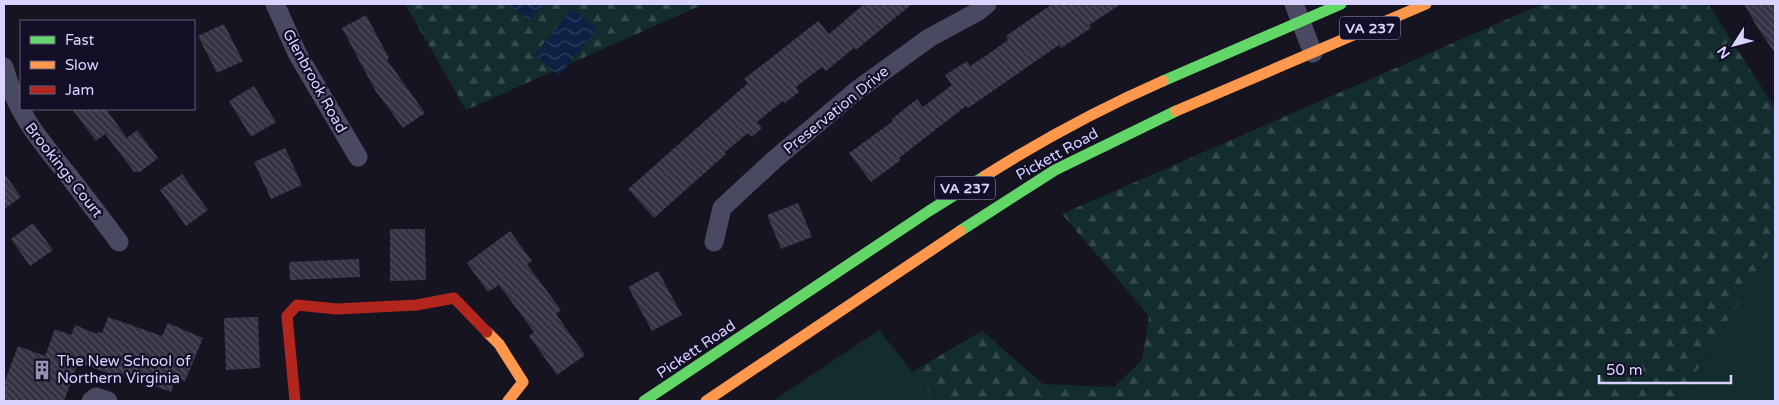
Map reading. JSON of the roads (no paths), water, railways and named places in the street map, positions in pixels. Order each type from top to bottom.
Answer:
[{"type":"main road","name":"Pickett Road","points":[[644,401],[929,211],[1039,142],[1297,13],[1341,4]]},
{"type":"main road","name":"Pickett Road","points":[[706,401],[995,207],[1055,170],[1169,114],[1426,4]]},
{"type":"main road","points":[[295,401],[287,316],[297,306],[337,309],[418,305],[454,298],[500,344],[523,382],[508,401]]},
{"type":"street","name":"Glenbrook Road","points":[[275,4],[298,55],[358,157]]},
{"type":"street","name":"Preservation Drive","points":[[714,242],[722,208],[775,159],[876,76],[929,38],[977,12],[987,4]]},
{"type":"street","points":[[1297,13],[1313,53]]},
{"type":"street","name":"Brookings Court","points":[[4,67],[9,89],[33,132],[119,242]]},
{"type":"street","points":[[92,401],[96,397],[108,401]]},
{"type":"water","points":[[507,4],[543,4],[530,21]]},
{"type":"water","points":[[572,9],[597,29],[559,76],[534,55]]},
{"type":"place","name":"The New School of Northern Virginia","points":[[42,370]]}]
